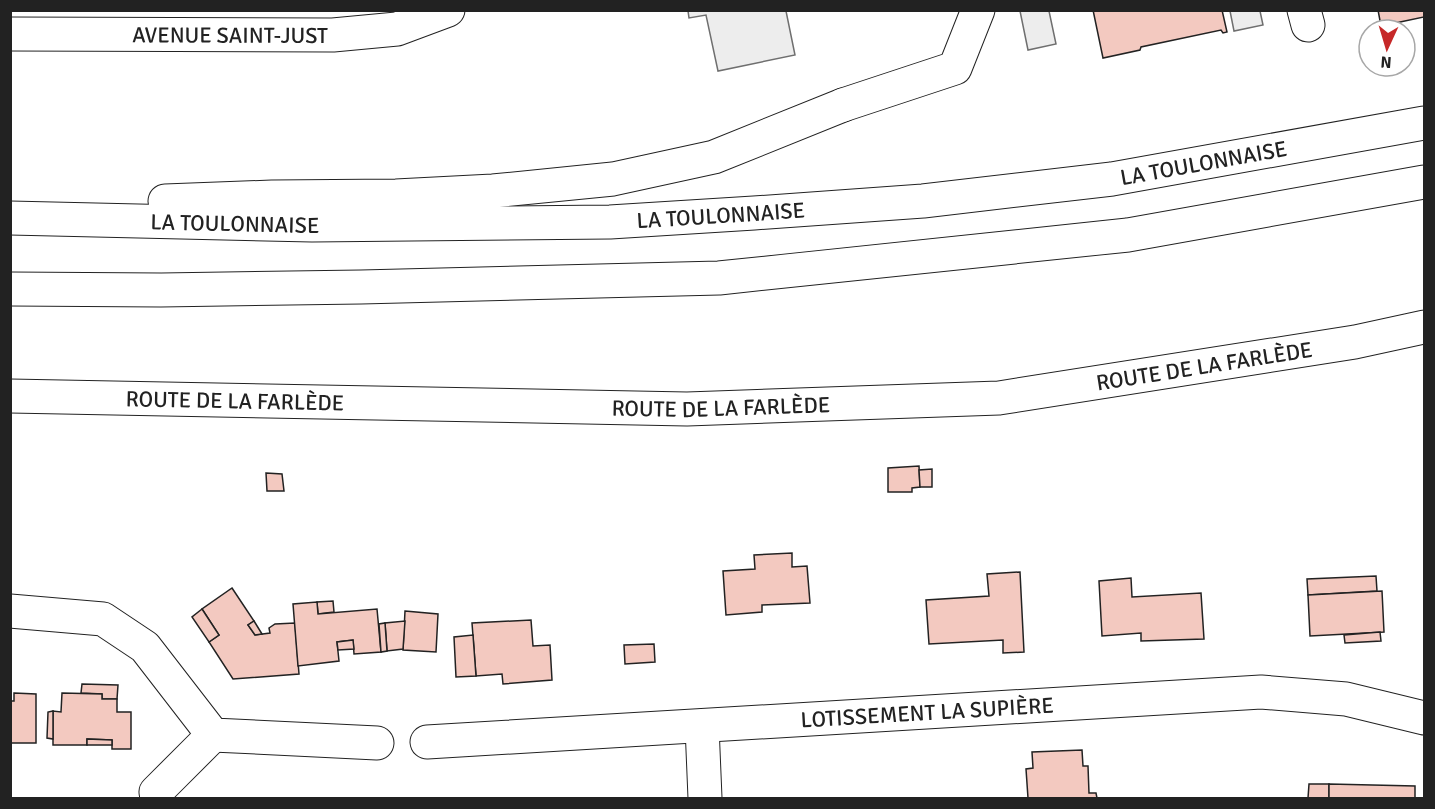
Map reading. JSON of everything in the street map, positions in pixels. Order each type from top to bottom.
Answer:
[{"type":"main road","name":"AVENUE SAINT-JUST","points":[[10,34],[333,35],[397,28],[448,10]]},
{"type":"main road","points":[[10,208],[272,197],[396,196],[493,191],[613,179],[714,157],[843,105],[955,68],[978,10]]},
{"type":"main road","name":"LA TOULONNAISE","points":[[10,218],[312,225],[610,222],[765,213],[923,201],[1112,179],[1425,123]]},
{"type":"main road","points":[[10,289],[161,290],[361,287],[719,278],[1128,235],[1425,182]]},
{"type":"main road","name":"ROUTE DE LA FARLÈDE","points":[[10,396],[687,409],[999,398],[1355,342],[1425,327]]},
{"type":"main road","points":[[10,611],[103,619],[145,647],[213,735]]},
{"type":"main road","name":"LOTISSEMENT LA SUPIÈRE","points":[[427,742],[1261,692],[1346,699],[1425,718]]},
{"type":"main road","points":[[702,726],[705,798]]},
{"type":"main road","points":[[157,798],[156,792],[213,735],[377,743]]},
{"type":"shaded area","points":[[688,11],[786,11],[795,55],[718,71],[706,15],[689,18]]},
{"type":"shaded area","points":[[1020,11],[1049,11],[1056,44],[1028,50]]},
{"type":"shaded area","points":[[1230,11],[1260,11],[1263,25],[1234,31]]},
{"type":"building","points":[[1093,10],[1222,10],[1227,32],[1223,33],[1221,30],[1141,47],[1140,50],[1103,58]]},
{"type":"building","points":[[1378,10],[1424,10],[1424,17],[1417,18],[1380,18]]},
{"type":"building","points":[[919,466],[920,487],[912,488],[912,492],[888,492],[888,468]]},
{"type":"building","points":[[932,469],[932,487],[920,487],[919,470]]},
{"type":"building","points":[[266,473],[282,474],[284,491],[267,491]]},
{"type":"building","points":[[792,553],[792,567],[807,566],[810,603],[762,605],[762,612],[726,615],[723,571],[755,569],[754,555]]},
{"type":"building","points":[[1020,572],[1024,652],[1003,653],[1003,640],[929,644],[926,600],[989,596],[987,574]]},
{"type":"building","points":[[1376,576],[1377,591],[1308,595],[1307,579]]},
{"type":"building","points":[[1131,578],[1132,597],[1201,593],[1204,639],[1141,641],[1141,633],[1102,636],[1099,581]]},
{"type":"building","points":[[232,588],[254,621],[248,625],[255,635],[270,633],[269,628],[275,624],[295,623],[299,674],[233,679],[209,642],[219,635],[202,609]]},
{"type":"building","points":[[1382,591],[1384,632],[1310,636],[1308,595]]},
{"type":"building","points":[[333,601],[334,612],[318,614],[317,602]]},
{"type":"building","points":[[317,602],[318,614],[377,609],[381,652],[354,654],[353,640],[337,642],[339,661],[298,666],[293,604]]},
{"type":"building","points":[[202,609],[219,635],[209,642],[192,617]]},
{"type":"building","points":[[405,611],[438,614],[436,652],[403,650]]},
{"type":"building","points":[[531,620],[533,646],[550,645],[552,680],[503,684],[502,674],[476,676],[472,623]]},
{"type":"building","points":[[254,621],[262,634],[255,635],[248,625]]},
{"type":"building","points":[[405,621],[403,649],[387,651],[385,623]]},
{"type":"building","points":[[385,623],[387,651],[381,652],[379,624]]},
{"type":"building","points":[[1380,632],[1381,641],[1345,643],[1344,635]]},
{"type":"building","points":[[473,635],[476,676],[456,677],[454,637]]},
{"type":"building","points":[[353,640],[354,649],[338,650],[337,642]]},
{"type":"building","points":[[654,644],[655,662],[625,664],[624,645]]},
{"type":"building","points":[[82,684],[118,685],[117,699],[102,699],[102,694],[81,693]]},
{"type":"building","points":[[14,693],[36,694],[36,743],[10,743],[10,701],[14,701]]},
{"type":"building","points":[[62,693],[102,694],[102,699],[117,699],[117,712],[131,712],[131,749],[112,749],[112,740],[87,739],[87,745],[53,745],[53,711],[61,712]]},
{"type":"building","points":[[53,711],[53,739],[47,738],[48,712]]},
{"type":"building","points":[[87,739],[112,740],[112,745],[87,745]]},
{"type":"building","points":[[1082,750],[1083,766],[1088,766],[1089,793],[1096,793],[1097,798],[1028,798],[1026,769],[1033,768],[1032,752]]},
{"type":"building","points":[[1309,784],[1329,784],[1329,798],[1308,798]]},
{"type":"building","points":[[1329,784],[1415,786],[1415,798],[1329,798]]}]
